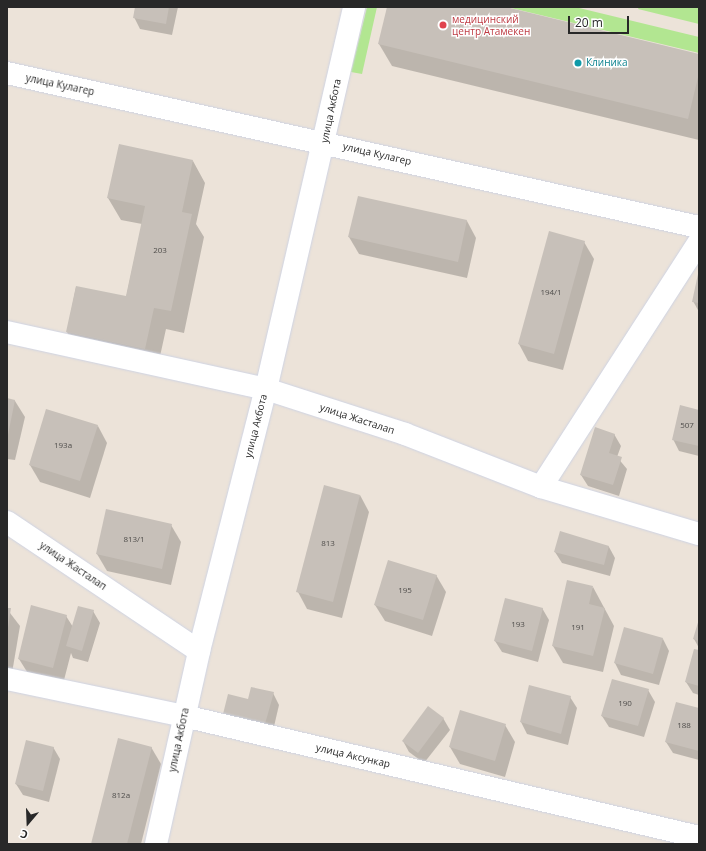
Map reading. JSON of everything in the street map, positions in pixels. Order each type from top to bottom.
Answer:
[{"type":"street","name":"улица Акбота","points":[[156,844],[199,651],[266,389],[324,143],[354,7]]},
{"type":"street","name":"улица Кулагер","points":[[7,73],[699,227]]},
{"type":"street","points":[[541,487],[699,242]]},
{"type":"street","name":"улица Жасталап","points":[[7,332],[266,389],[405,434],[541,487],[699,534]]},
{"type":"street","name":"улица Жасталап","points":[[7,522],[199,651]]},
{"type":"street","name":"улица Аксункар","points":[[7,678],[184,716],[699,838]]},
{"type":"green space","points":[[367,7],[377,7],[362,74],[351,72]]},
{"type":"green space","points":[[507,7],[575,7],[699,37],[699,53]]},
{"type":"green space","points":[[639,7],[699,7],[699,24],[638,9]]},
{"type":"building","points":[[135,7],[169,7],[166,24],[133,18]]},
{"type":"building","name":"Клиника","points":[[387,7],[506,7],[699,54],[699,73],[688,119],[378,44]]},
{"type":"building","points":[[119,144],[193,160],[182,212],[192,214],[171,311],[154,308],[145,349],[66,332],[76,286],[126,296],[145,206],[107,198]]},
{"type":"building","points":[[358,196],[467,220],[458,262],[348,237]]},
{"type":"building","points":[[549,231],[585,241],[554,354],[518,344]]},
{"type":"building","points":[[699,274],[699,303],[692,302]]},
{"type":"building","points":[[7,398],[15,400],[8,435],[7,435]]},
{"type":"building","points":[[680,405],[699,410],[699,446],[672,440]]},
{"type":"building","points":[[46,409],[98,425],[80,481],[29,465]]},
{"type":"building","points":[[595,427],[615,434],[609,453],[622,457],[613,485],[580,475]]},
{"type":"building","points":[[324,485],[360,495],[333,602],[296,592]]},
{"type":"building","points":[[106,509],[172,524],[162,569],[96,554]]},
{"type":"building","points":[[560,531],[609,546],[604,565],[554,552]]},
{"type":"building","points":[[388,560],[437,575],[423,620],[374,605]]},
{"type":"building","points":[[567,580],[593,586],[589,604],[605,608],[593,656],[552,646]]},
{"type":"building","points":[[505,598],[543,608],[532,651],[494,641]]},
{"type":"building","points":[[31,605],[67,615],[53,668],[18,659]]},
{"type":"building","points":[[78,606],[94,610],[82,651],[66,646]]},
{"type":"building","points":[[7,608],[11,608],[8,628],[7,628]]},
{"type":"building","points":[[699,619],[699,641],[693,639]]},
{"type":"building","points":[[624,627],[663,638],[653,674],[614,663]]},
{"type":"building","points":[[694,649],[699,650],[699,686],[685,682]]},
{"type":"building","points":[[612,679],[649,689],[638,726],[601,716]]},
{"type":"building","points":[[529,685],[571,696],[561,734],[520,722]]},
{"type":"building","points":[[251,687],[274,692],[265,724],[223,714],[228,694],[248,699]]},
{"type":"building","points":[[676,702],[699,708],[699,751],[665,742]]},
{"type":"building","points":[[428,706],[444,718],[418,753],[402,741]]},
{"type":"building","points":[[460,710],[506,724],[495,761],[449,747]]},
{"type":"building","points":[[118,738],[152,747],[127,844],[91,844]]},
{"type":"building","points":[[26,740],[54,747],[43,791],[15,784]]},
{"type":"place","name":"медицинский центр Атамекен","points":[[443,25]]},
{"type":"place","name":"Клиника","points":[[578,63]]}]
